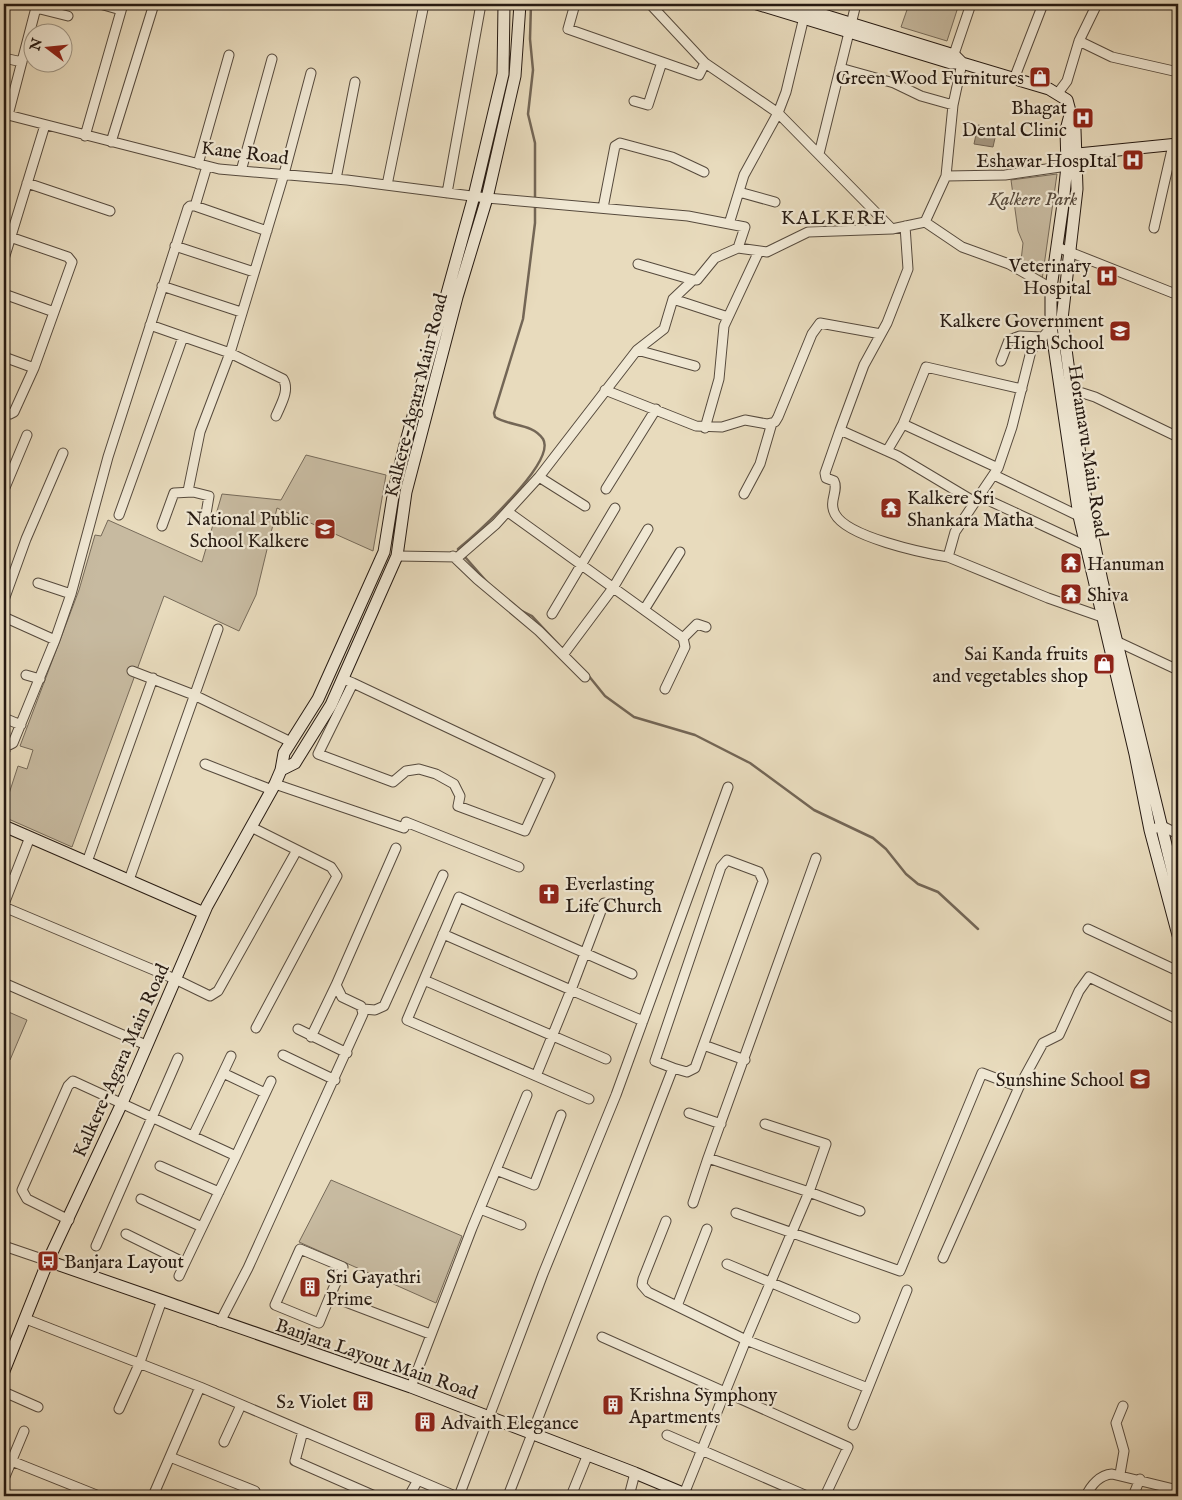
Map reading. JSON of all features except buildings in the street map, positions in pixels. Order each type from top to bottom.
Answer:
[{"type":"street","points":[[85,136],[122,7],[100,4]]},
{"type":"street","points":[[111,142],[154,4]]},
{"type":"street","points":[[388,185],[424,4]]},
{"type":"street","points":[[447,193],[481,4]]},
{"type":"street","name":"Kalkere-Agara Main Road","points":[[4,1368],[26,1319],[48,1261],[70,1220],[204,914],[273,787],[281,770],[284,753],[318,699],[384,552],[394,490],[405,445],[474,196],[503,74],[504,4]]},
{"type":"street","name":"Kalkere-Agara Main Road","points":[[281,770],[295,763],[330,705],[348,681],[397,556],[406,492],[457,297],[487,198],[515,76],[520,4]]},
{"type":"street","points":[[575,4],[568,29],[699,76],[705,64]]},
{"type":"street","points":[[650,4],[705,64],[778,113],[892,229]]},
{"type":"street","points":[[757,4],[850,27]]},
{"type":"street","points":[[788,4],[850,27],[1058,93],[1070,103],[1070,115],[1075,130],[1070,159]]},
{"type":"street","points":[[819,154],[856,4]]},
{"type":"street","points":[[925,222],[946,176],[956,60],[971,4]]},
{"type":"street","points":[[1014,79],[1042,4]]},
{"type":"street","points":[[1058,93],[1067,81],[1079,41],[1097,4]]},
{"type":"street","points":[[34,22],[37,6],[68,16]]},
{"type":"street","points":[[738,248],[745,227],[729,224],[744,175],[778,113],[786,92],[804,17]]},
{"type":"street","points":[[1079,41],[1112,57],[1178,72]]},
{"type":"street","points":[[195,206],[228,54]]},
{"type":"street","points":[[4,58],[22,62],[6,114]]},
{"type":"street","points":[[241,171],[272,58]]},
{"type":"street","points":[[634,101],[648,105],[662,62]]},
{"type":"street","points":[[840,68],[894,83],[921,96],[953,105]]},
{"type":"street","points":[[188,491],[200,432],[230,353],[284,174],[311,73]]},
{"type":"street","points":[[336,179],[355,82]]},
{"type":"street","name":"Kane Road","points":[[6,114],[203,165],[241,171],[336,179],[487,198],[688,216],[729,224]]},
{"type":"street","points":[[4,259],[45,125]]},
{"type":"street","points":[[603,208],[615,146],[620,143],[672,157],[704,172]]},
{"type":"street","points":[[946,176],[1005,175],[1070,159],[1176,144],[1154,228]]},
{"type":"street","name":"Horamavu Main Road","points":[[1070,159],[1051,288],[1052,326],[1079,516],[1091,548],[1150,830],[1178,934]]},
{"type":"street","name":"Horamavu Main Road","points":[[1070,159],[1077,189],[1062,319],[1070,389],[1090,522],[1091,548],[1102,617],[1112,642],[1178,888]]},
{"type":"street","points":[[27,183],[110,211]]},
{"type":"street","points":[[739,192],[775,202]]},
{"type":"street","points":[[4,752],[7,746],[12,743],[21,725],[71,594],[108,458],[188,208],[195,206],[267,231]]},
{"type":"street","points":[[384,552],[397,556],[458,555],[508,512],[580,427],[605,390],[637,350],[664,329],[673,299],[693,280],[697,280],[715,258],[738,248],[767,252],[808,232],[892,229],[925,222],[962,247],[1009,264],[1051,288],[1065,290]]},
{"type":"street","points":[[905,226],[908,270],[881,334],[864,365],[825,472],[826,478],[834,481],[836,485],[832,500],[834,512],[841,523],[899,547],[948,557],[1048,598],[1102,617]]},
{"type":"street","points":[[4,411],[10,414],[14,412],[34,368],[71,270],[71,258],[10,237]]},
{"type":"street","points":[[175,246],[254,272]]},
{"type":"street","points":[[1057,247],[1145,284],[1173,293],[1178,289]]},
{"type":"street","points":[[705,428],[719,379],[721,338],[728,317],[759,251]]},
{"type":"street","points":[[638,264],[693,280]]},
{"type":"street","points":[[162,286],[241,312]]},
{"type":"street","points":[[4,294],[54,312]]},
{"type":"street","points":[[673,299],[728,317]]},
{"type":"street","points":[[948,557],[955,532],[996,471],[1022,389],[1031,351],[1052,326],[1062,319]]},
{"type":"street","points":[[744,494],[760,464],[772,423],[778,417],[792,379],[816,326],[825,323],[881,334]]},
{"type":"street","points":[[150,325],[230,353],[283,379],[286,384],[285,393],[276,416]]},
{"type":"street","points":[[1001,361],[1009,340],[1020,336],[1042,337]]},
{"type":"street","points":[[119,515],[183,337]]},
{"type":"street","points":[[637,350],[694,366]]},
{"type":"street","points":[[4,357],[34,368]]},
{"type":"street","points":[[887,451],[903,424],[926,367],[1022,389]]},
{"type":"street","points":[[1070,389],[1095,397],[1178,437]]},
{"type":"street","points":[[605,390],[705,428],[727,426],[740,420],[772,423]]},
{"type":"street","points":[[606,488],[656,409]]},
{"type":"street","points":[[903,424],[996,471],[1090,522]]},
{"type":"street","points":[[840,430],[887,451],[975,502]]},
{"type":"street","points":[[4,490],[27,435]]},
{"type":"street","points":[[4,600],[26,539],[63,453]]},
{"type":"street","points":[[539,477],[585,506]]},
{"type":"street","points":[[162,526],[174,493],[188,491],[209,496],[206,514]]},
{"type":"street","points":[[992,502],[1091,548]]},
{"type":"street","points":[[552,614],[615,508]]},
{"type":"street","points":[[508,512],[683,638],[686,647],[664,689]]},
{"type":"street","points":[[565,653],[613,588],[648,529]]},
{"type":"street","points":[[644,610],[680,552]]},
{"type":"street","points":[[458,555],[565,653],[585,677]]},
{"type":"street","points":[[38,583],[71,594]]},
{"type":"street","points":[[4,617],[55,640]]},
{"type":"street","points":[[683,638],[697,624],[706,626]]},
{"type":"street","points":[[129,880],[218,629]]},
{"type":"street","points":[[1112,642],[1178,670]]},
{"type":"street","points":[[132,671],[194,695],[291,742]]},
{"type":"street","points":[[26,675],[40,679]]},
{"type":"street","points":[[87,862],[153,678]]},
{"type":"street","points":[[306,747],[318,754],[393,782],[406,771],[419,770],[436,774],[454,784],[460,796],[458,806],[525,831],[550,776],[348,681],[318,754]]},
{"type":"street","points":[[4,718],[21,725]]},
{"type":"street","points":[[205,764],[404,828],[406,822],[518,868]]},
{"type":"street","points":[[459,1496],[543,1274],[616,1095],[728,787]]},
{"type":"street","points":[[4,826],[204,914]]},
{"type":"street","points":[[1150,830],[1162,826],[1178,834]]},
{"type":"street","points":[[251,827],[331,867],[337,876],[256,1028]]},
{"type":"street","points":[[30,837],[4,905],[175,979],[207,996],[216,994],[297,850]]},
{"type":"street","points":[[312,1037],[396,848]]},
{"type":"street","points":[[693,1204],[816,858]]},
{"type":"street","points":[[727,860],[759,872],[763,881],[695,1068],[687,1072],[673,1068],[655,1061],[721,867],[727,860]]},
{"type":"street","points":[[336,985],[342,997],[363,1009],[375,1010],[384,1006],[444,875]]},
{"type":"street","points":[[4,877],[13,881]]},
{"type":"street","points":[[589,1099],[407,1020],[459,898],[632,974]]},
{"type":"street","points":[[536,1076],[604,903]]},
{"type":"street","points":[[1088,929],[1178,972]]},
{"type":"street","points":[[443,934],[643,1021]]},
{"type":"street","points":[[943,1258],[1019,1087],[1044,1042],[1059,1035],[1079,991],[1089,978],[1178,1020]]},
{"type":"street","points":[[424,980],[606,1059]]},
{"type":"street","points":[[4,983],[146,1045]]},
{"type":"street","points":[[220,1322],[248,1268],[334,1080],[363,1014],[363,1009]]},
{"type":"street","points":[[298,1029],[346,1053]]},
{"type":"street","points":[[710,1047],[745,1060]]},
{"type":"street","points":[[283,1055],[334,1080]]},
{"type":"street","points":[[193,1136],[231,1056]]},
{"type":"street","points":[[96,1246],[178,1058]]},
{"type":"street","points":[[508,1496],[673,1068]]},
{"type":"street","points":[[736,1213],[900,1271],[982,1073],[1019,1087]]},
{"type":"street","points":[[223,1074],[266,1094]]},
{"type":"street","points":[[70,1220],[27,1199],[22,1193],[22,1186],[70,1083],[73,1081],[84,1084],[236,1156]]},
{"type":"street","points":[[179,1276],[272,1081]]},
{"type":"street","points":[[411,1387],[430,1334],[527,1095]]},
{"type":"street","points":[[688,1112],[721,1124]]},
{"type":"street","points":[[496,1170],[534,1185],[561,1115]]},
{"type":"street","points":[[687,1495],[702,1448],[809,1192],[826,1144],[765,1124]]},
{"type":"street","points":[[708,1158],[860,1211]]},
{"type":"street","points":[[160,1166],[219,1192]]},
{"type":"street","points":[[141,1199],[202,1226]]},
{"type":"street","points":[[480,1209],[521,1225]]},
{"type":"street","points":[[666,1221],[642,1285],[648,1292],[746,1340],[868,1388]]},
{"type":"street","points":[[677,1306],[707,1229]]},
{"type":"street","points":[[126,1234],[185,1263]]},
{"type":"street","points":[[4,1246],[48,1261]]},
{"type":"street","points":[[300,1249],[343,1267],[330,1296],[319,1322],[275,1305],[300,1249]]},
{"type":"street","name":"Banjara Layout Main Road","points":[[48,1261],[411,1387],[635,1472],[687,1495]]},
{"type":"street","points":[[727,1264],[855,1318]]},
{"type":"street","points":[[853,1425],[906,1290]]},
{"type":"street","points":[[330,1296],[430,1334]]},
{"type":"street","points":[[119,1409],[140,1362],[162,1300]]},
{"type":"street","points":[[26,1319],[140,1362],[455,1496]]},
{"type":"street","points":[[602,1337],[848,1448],[825,1496]]},
{"type":"street","points":[[154,1496],[200,1387]]},
{"type":"street","points":[[4,1392],[38,1407]]},
{"type":"street","points":[[224,1442],[241,1405]]},
{"type":"street","points":[[1120,1474],[1124,1451],[1116,1423],[1123,1406]]},
{"type":"street","points":[[4,1479],[8,1460],[24,1431]]},
{"type":"street","points":[[303,1431],[295,1461],[375,1496]]},
{"type":"street","points":[[668,1435],[702,1448],[807,1496]]},
{"type":"street","points":[[571,1496],[588,1454]]},
{"type":"street","points":[[170,1458],[255,1491]]},
{"type":"street","points":[[8,1460],[99,1496]]},
{"type":"street","points":[[629,1496],[635,1472]]},
{"type":"street","points":[[1086,1496],[1094,1484],[1106,1475],[1120,1474],[1178,1490]]},
{"type":"street","points":[[409,1496],[418,1480]]},
{"type":"street","points":[[1133,1496],[1140,1480]]},
{"type":"green space","points":[[909,4],[959,4],[947,41],[901,27]]},
{"type":"green space","name":"Kalkere Park","points":[[1057,174],[1042,280],[1021,261],[1023,243],[1018,231],[1011,180]]},
{"type":"green space","points":[[306,455],[386,475],[373,551],[277,508],[256,595],[239,631],[164,596],[72,847],[4,817],[4,809],[18,766],[27,769],[33,750],[20,746],[79,590],[95,535],[101,536],[108,520],[202,562],[222,494],[281,500]]},
{"type":"green space","points":[[4,1010],[27,1020],[10,1060],[4,1058]]},
{"type":"green space","points":[[331,1180],[462,1236],[436,1303],[299,1242]]},
{"type":"shaded area","points":[[978,125],[997,129],[993,147],[974,144]]},
{"type":"waterway","points":[[531,4],[530,39],[533,70],[528,114],[535,143],[535,199]]},
{"type":"waterway","points":[[487,582],[458,549],[496,514],[527,480],[538,464],[544,450],[543,439],[533,430],[501,420],[495,417],[494,413],[523,319],[535,223],[535,204]]},
{"type":"waterway","points":[[520,610],[532,616],[558,644]]},
{"type":"waterway","points":[[588,675],[605,696],[634,717],[695,735],[750,763],[814,810],[873,838],[886,849],[906,874],[918,884],[938,892],[978,929]]},
{"type":"place","name":"Green Wood Furnitures","points":[[1040,77]]},
{"type":"place","name":"Bhagat Dental Clinic","points":[[1083,118]]},
{"type":"place","name":"Eshawar HospItal","points":[[1133,160]]},
{"type":"place","name":"Veterinary Hospital","points":[[1107,276]]},
{"type":"place","name":"Kalkere Government High School","points":[[1120,331]]},
{"type":"place","name":"Kalkere Sri Shankara Matha","points":[[891,508]]},
{"type":"place","name":"National Public School Kalkere","points":[[325,529]]},
{"type":"place","name":"Hanuman","points":[[1071,563]]},
{"type":"place","name":"Shiva","points":[[1071,594]]},
{"type":"place","name":"Sai Kanda fruits and vegetables shop","points":[[1104,664]]},
{"type":"place","name":"Everlasting Life Church","points":[[549,894]]},
{"type":"place","name":"Sunshine School","points":[[1140,1079]]},
{"type":"place","name":"Banjara Layout","points":[[48,1261]]},
{"type":"place","name":"Sri Gayathri Prime","points":[[310,1287]]},
{"type":"place","name":"S2 Violet","points":[[363,1401]]},
{"type":"place","name":"Krishna Symphony Apartments","points":[[613,1405]]},
{"type":"place","name":"Advaith Elegance","points":[[425,1422]]},
{"type":"district","name":"KALKERE","points":[[834,217]]}]
